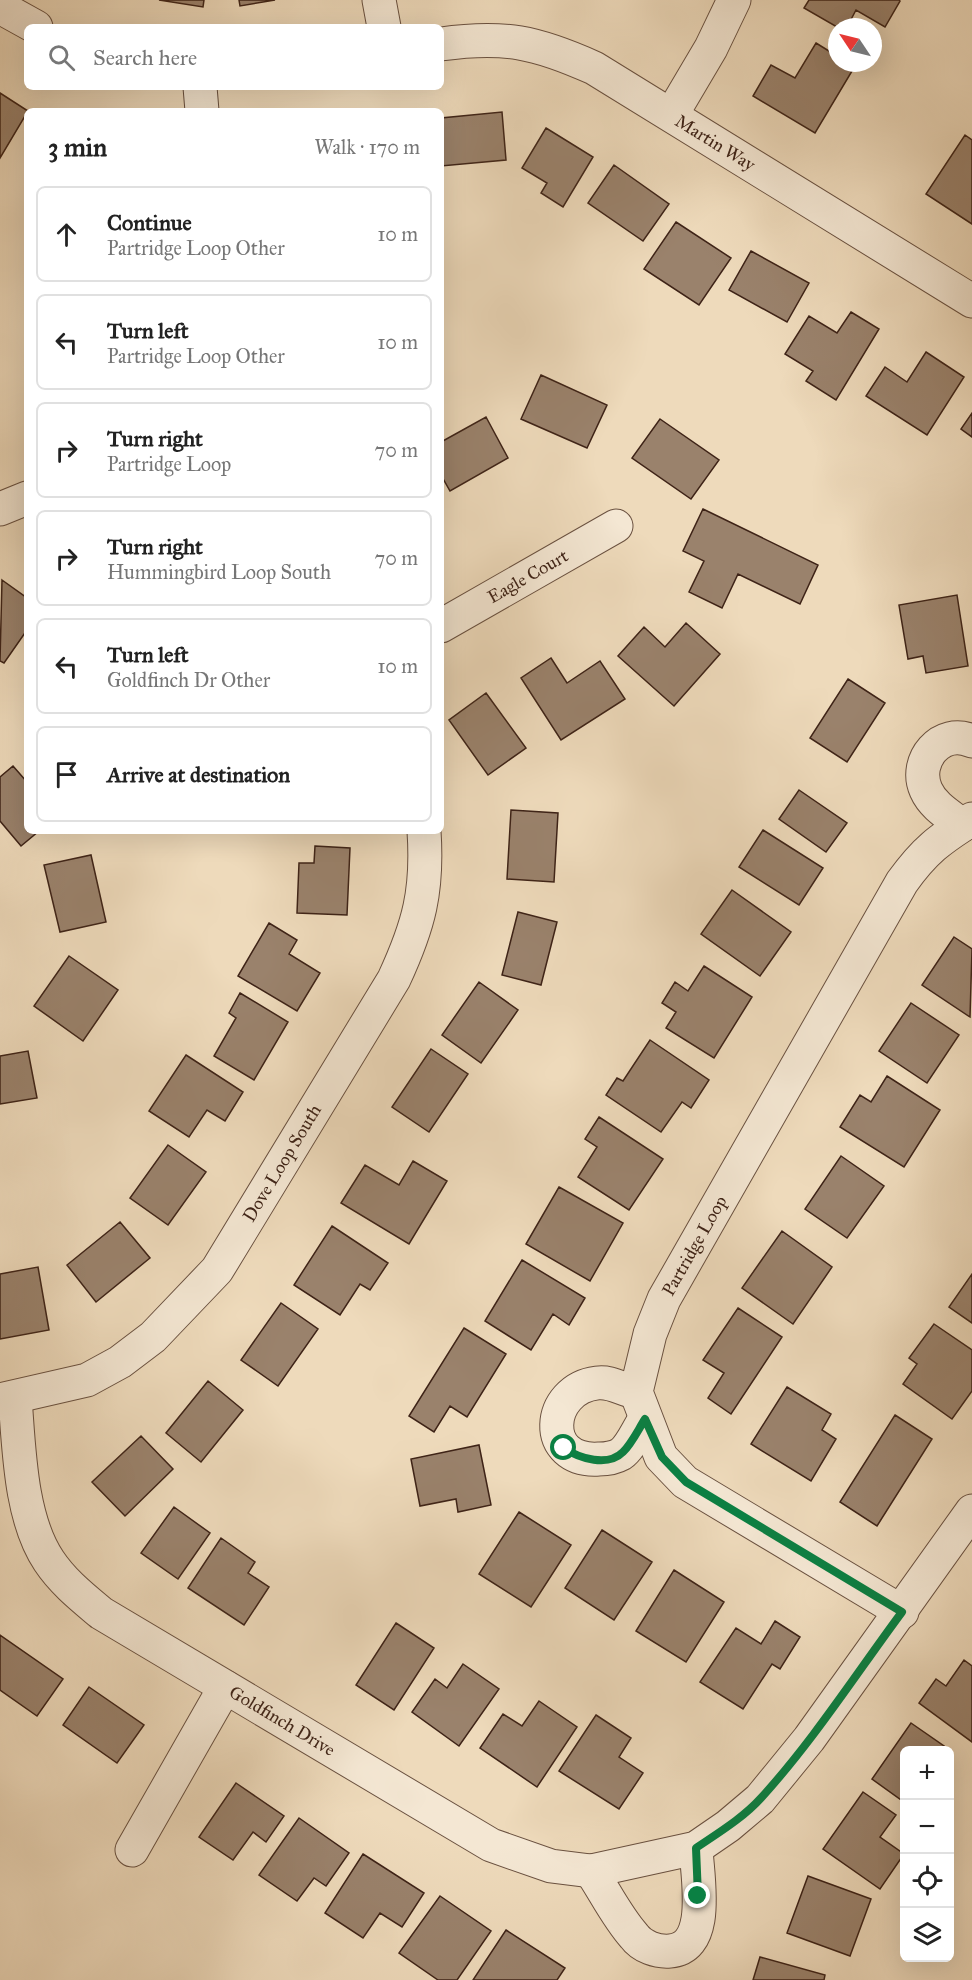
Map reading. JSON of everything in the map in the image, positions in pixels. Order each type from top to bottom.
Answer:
[{"type":"street","points":[[379,0],[383,24]]},
{"type":"street","points":[[672,114],[711,48],[734,0]]},
{"type":"street","points":[[0,6],[31,24]]},
{"type":"street","name":"Martin Way","points":[[444,44],[479,38],[520,41],[558,51],[594,68],[672,114],[878,246],[972,301]]},
{"type":"street","points":[[201,90],[202,108]]},
{"type":"street","points":[[0,508],[24,499]]},
{"type":"street","name":"Eagle Court","points":[[444,624],[616,526]]},
{"type":"street","points":[[967,822],[929,797],[924,787],[922,772],[927,755],[938,743],[953,737],[972,741]]},
{"type":"street","name":"Partridge Loop","points":[[902,1612],[686,1482],[662,1457],[641,1406],[650,1334],[664,1299],[896,893],[922,855],[944,836],[967,822]]},
{"type":"street","name":"Dove Loop South","points":[[8,1399],[87,1380],[120,1362],[153,1337],[217,1270],[394,979],[407,951],[423,903],[426,864],[424,834]]},
{"type":"street","name":"Goldfinch Drive","points":[[8,1399],[32,1527],[48,1560],[71,1588],[101,1613],[491,1845],[551,1866],[591,1871],[696,1848]]},
{"type":"street","points":[[591,1871],[634,1937],[647,1947],[663,1952],[677,1951],[690,1942],[697,1929],[700,1914],[696,1848],[728,1826],[760,1799],[809,1739],[972,1511]]},
{"type":"street","points":[[132,1850],[225,1687]]},
{"type":"building","points":[[159,0],[204,0],[203,7]]},
{"type":"building","points":[[239,0],[275,0],[240,6]]},
{"type":"building","points":[[809,0],[900,1],[885,27],[882,25],[882,18],[870,18],[856,10],[852,18],[828,18],[828,22],[804,8]]},
{"type":"building","points":[[816,43],[828,50],[828,72],[851,72],[815,133],[753,96],[771,65],[795,78]]},
{"type":"building","points":[[0,93],[24,108],[24,118],[0,158]]},
{"type":"building","points":[[502,112],[506,160],[444,166],[444,118]]},
{"type":"building","points":[[546,128],[593,157],[563,207],[541,193],[547,183],[522,168]]},
{"type":"building","points":[[965,135],[972,140],[972,224],[926,194]]},
{"type":"building","points":[[614,165],[669,204],[643,241],[588,203]]},
{"type":"building","points":[[676,222],[731,258],[699,305],[644,269]]},
{"type":"building","points":[[751,251],[809,283],[787,322],[729,290]]},
{"type":"building","points":[[851,312],[879,329],[836,400],[806,381],[813,371],[785,354],[809,316],[837,333]]},
{"type":"building","points":[[926,352],[964,377],[927,435],[866,396],[885,367],[907,382]]},
{"type":"building","points":[[541,375],[607,405],[587,448],[521,419]]},
{"type":"building","points":[[972,413],[972,437],[961,429]]},
{"type":"building","points":[[486,417],[508,458],[450,491],[444,480],[444,440]]},
{"type":"building","points":[[660,419],[719,460],[691,499],[632,458]]},
{"type":"building","points":[[703,509],[818,565],[800,604],[738,574],[722,608],[689,592],[704,561],[683,551]]},
{"type":"building","points":[[2,580],[24,596],[24,634],[4,663],[0,661]]},
{"type":"building","points":[[957,595],[968,666],[926,673],[923,656],[908,659],[899,605]]},
{"type":"building","points":[[686,623],[720,654],[674,706],[618,656],[644,627],[665,647]]},
{"type":"building","points":[[551,658],[567,683],[600,661],[625,699],[561,740],[521,678]]},
{"type":"building","points":[[848,679],[885,703],[847,762],[810,738]]},
{"type":"building","points":[[486,693],[526,748],[488,775],[449,720]]},
{"type":"building","points":[[13,766],[24,779],[24,834],[35,834],[21,846],[0,821],[0,777]]},
{"type":"building","points":[[799,790],[847,823],[826,852],[779,819]]},
{"type":"building","points":[[511,810],[558,813],[554,882],[507,879]]},
{"type":"building","points":[[763,830],[823,868],[799,905],[739,867]]},
{"type":"building","points":[[315,846],[350,848],[347,915],[297,913],[299,863],[314,863]]},
{"type":"building","points":[[91,855],[106,922],[60,932],[44,865]]},
{"type":"building","points":[[732,890],[791,932],[760,976],[701,934]]},
{"type":"building","points":[[518,912],[557,922],[541,985],[502,975]]},
{"type":"building","points":[[269,923],[297,940],[289,954],[320,973],[297,1011],[238,976]]},
{"type":"building","points":[[954,937],[972,949],[970,1017],[922,985]]},
{"type":"building","points":[[69,956],[118,990],[83,1041],[34,1006]]},
{"type":"building","points":[[704,966],[752,997],[714,1058],[666,1028],[676,1012],[662,1003],[675,982],[688,991]]},
{"type":"building","points":[[479,982],[518,1010],[481,1063],[442,1035]]},
{"type":"building","points":[[240,993],[288,1022],[254,1080],[214,1056],[236,1018],[229,1013]]},
{"type":"building","points":[[911,1003],[959,1035],[927,1083],[879,1051]]},
{"type":"building","points":[[650,1040],[709,1080],[691,1108],[682,1102],[661,1132],[606,1095],[617,1078],[623,1081]]},
{"type":"building","points":[[431,1049],[468,1074],[429,1132],[392,1107]]},
{"type":"building","points":[[28,1051],[37,1098],[0,1104],[0,1056]]},
{"type":"building","points":[[186,1055],[243,1092],[225,1121],[207,1110],[189,1137],[149,1111]]},
{"type":"building","points":[[887,1076],[940,1110],[904,1167],[840,1127],[860,1095],[871,1102]]},
{"type":"building","points":[[599,1117],[663,1159],[629,1210],[578,1177],[597,1147],[585,1139]]},
{"type":"building","points":[[168,1145],[206,1172],[168,1225],[130,1198]]},
{"type":"building","points":[[841,1156],[884,1186],[847,1238],[805,1209]]},
{"type":"building","points":[[413,1161],[447,1181],[409,1244],[341,1203],[365,1165],[399,1185]]},
{"type":"building","points":[[559,1187],[623,1223],[590,1281],[526,1244]]},
{"type":"building","points":[[120,1222],[150,1258],[96,1302],[67,1265]]},
{"type":"building","points":[[332,1226],[388,1263],[370,1290],[360,1284],[340,1315],[294,1285]]},
{"type":"building","points":[[782,1231],[832,1267],[793,1324],[742,1288]]},
{"type":"building","points":[[522,1260],[585,1298],[569,1325],[553,1314],[531,1350],[485,1321]]},
{"type":"building","points":[[38,1267],[49,1330],[0,1339],[0,1274]]},
{"type":"building","points":[[972,1274],[972,1323],[949,1307]]},
{"type":"building","points":[[281,1303],[318,1329],[278,1386],[241,1360]]},
{"type":"building","points":[[738,1308],[782,1337],[731,1414],[708,1398],[724,1373],[703,1360]]},
{"type":"building","points":[[934,1324],[972,1350],[972,1391],[952,1419],[903,1384],[917,1364],[909,1358]]},
{"type":"building","points":[[464,1328],[506,1354],[467,1417],[450,1406],[434,1432],[409,1416]]},
{"type":"building","points":[[208,1381],[243,1410],[201,1462],[166,1433]]},
{"type":"building","points":[[787,1387],[831,1414],[822,1430],[836,1439],[811,1481],[751,1444]]},
{"type":"building","points":[[895,1415],[932,1439],[877,1526],[840,1502]]},
{"type":"building","points":[[141,1436],[173,1469],[125,1516],[92,1482]]},
{"type":"building","points":[[479,1445],[491,1505],[458,1512],[456,1499],[420,1506],[411,1459]]},
{"type":"building","points":[[174,1507],[210,1533],[178,1579],[141,1553]]},
{"type":"building","points":[[519,1512],[571,1545],[531,1607],[479,1574]]},
{"type":"building","points":[[602,1530],[652,1562],[614,1620],[565,1588]]},
{"type":"building","points":[[221,1538],[255,1562],[248,1573],[269,1587],[244,1625],[188,1588]]},
{"type":"building","points":[[674,1570],[724,1602],[686,1662],[636,1631]]},
{"type":"building","points":[[775,1621],[800,1637],[780,1669],[772,1664],[743,1709],[700,1682],[736,1628],[761,1644]]},
{"type":"building","points":[[396,1623],[434,1648],[394,1710],[356,1685]]},
{"type":"building","points":[[0,1635],[63,1679],[37,1716],[0,1690]]},
{"type":"building","points":[[964,1660],[972,1666],[972,1742],[919,1703],[936,1679],[946,1686]]},
{"type":"building","points":[[463,1664],[499,1689],[459,1746],[412,1712],[435,1679],[447,1688]]},
{"type":"building","points":[[89,1687],[144,1725],[117,1763],[63,1725]]},
{"type":"building","points":[[539,1701],[577,1727],[537,1787],[480,1748],[503,1714],[522,1726]]},
{"type":"building","points":[[596,1715],[631,1738],[619,1757],[643,1773],[619,1809],[559,1771]]},
{"type":"building","points":[[911,1723],[944,1746],[900,1746],[900,1799],[872,1779]]},
{"type":"building","points":[[236,1783],[284,1816],[266,1842],[253,1832],[233,1860],[199,1837]]},
{"type":"building","points":[[863,1792],[896,1815],[880,1837],[900,1851],[900,1860],[880,1889],[823,1849]]},
{"type":"building","points":[[299,1818],[349,1853],[326,1886],[314,1878],[297,1901],[259,1875]]},
{"type":"building","points":[[363,1854],[424,1893],[402,1927],[380,1913],[363,1938],[325,1913]]},
{"type":"building","points":[[808,1876],[871,1899],[850,1956],[787,1933]]},
{"type":"building","points":[[440,1896],[491,1931],[457,1980],[438,1980],[399,1953]]},
{"type":"building","points":[[506,1930],[565,1968],[557,1980],[473,1980]]},
{"type":"building","points":[[760,1957],[825,1975],[824,1980],[753,1980]]},
{"type":"route","points":[[564,1448],[577,1457],[593,1460],[610,1459],[622,1453],[645,1419],[662,1457],[686,1482],[902,1612],[809,1739],[760,1799],[728,1826],[696,1848],[698,1896]]}]
